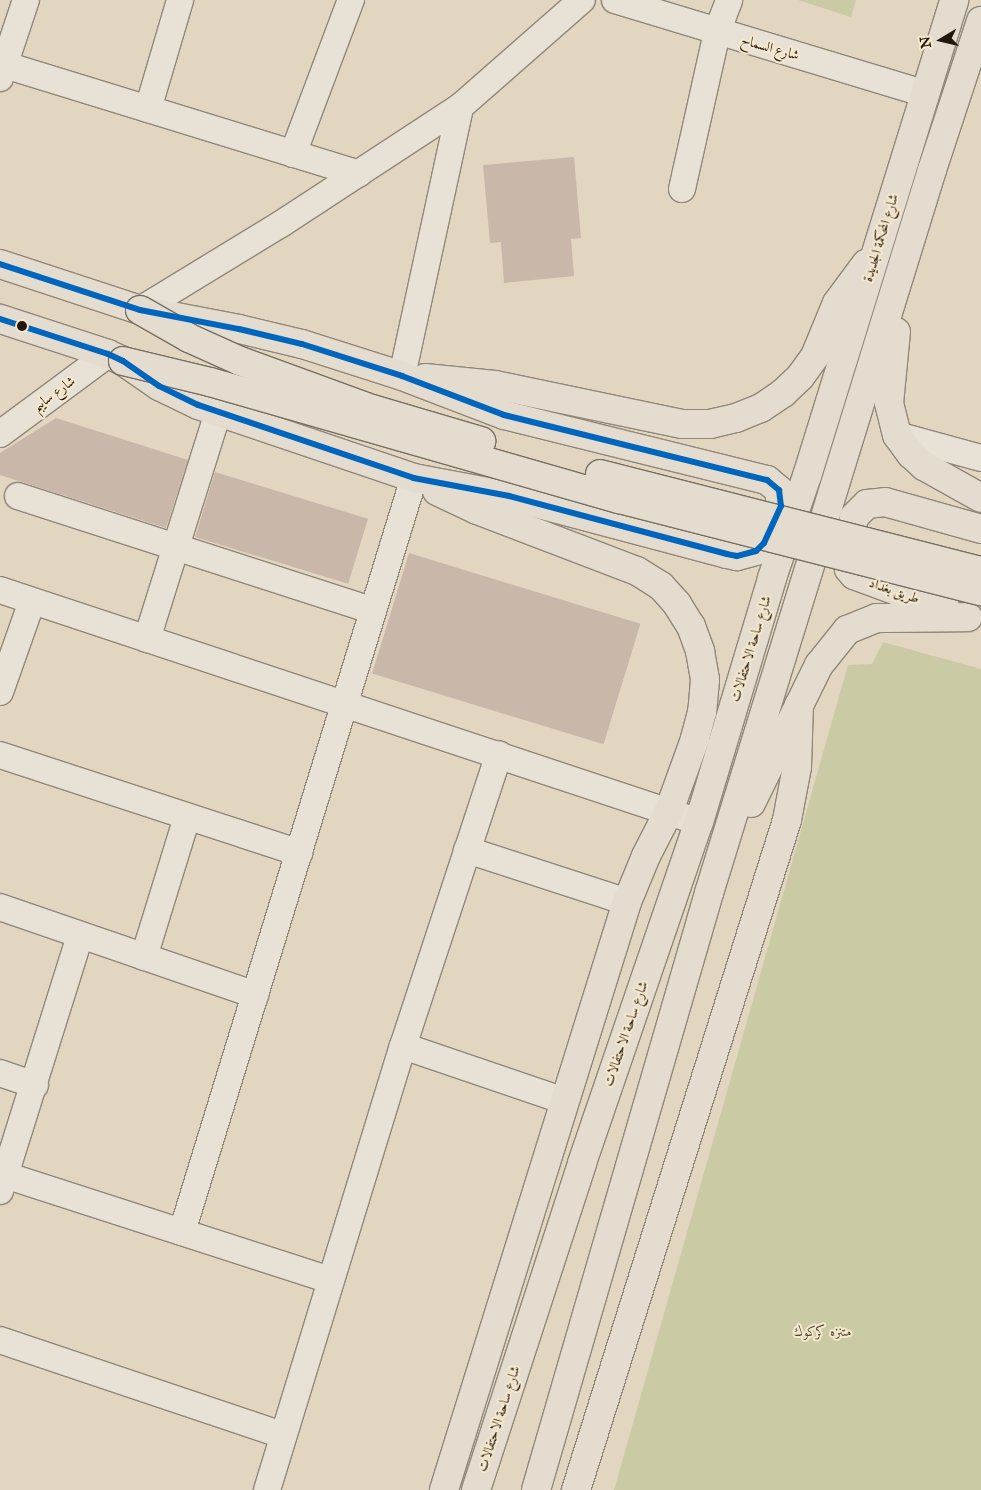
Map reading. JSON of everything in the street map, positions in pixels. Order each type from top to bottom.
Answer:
[{"type":"main road","name":"شارع المحكمة الجديدة","points":[[772,578],[807,476],[954,0]]},
{"type":"main road","points":[[799,705],[797,766],[787,820],[575,1490],[538,1484],[709,893],[806,584],[932,170],[981,22]]},
{"type":"main road","points":[[402,376],[495,385],[682,424],[710,424],[736,418],[761,408],[783,393],[800,377],[815,356],[837,303],[854,278],[876,254]]},
{"type":"main road","points":[[0,264],[140,310],[239,329],[302,344],[402,376],[504,415],[767,480],[779,490],[781,506],[764,543],[748,555],[737,556],[501,494],[414,478],[218,413],[159,386],[116,358]]},
{"type":"main road","points":[[904,264],[889,403],[897,434],[911,454],[924,466],[981,498]]},
{"type":"main road","points":[[140,310],[222,354],[399,418],[626,481],[981,571]]},
{"type":"main road","points":[[0,319],[116,358],[210,382],[619,499],[981,591]]},
{"type":"main road","points":[[414,478],[477,510],[637,571],[661,586],[677,604],[691,626],[700,651],[705,680],[702,712],[695,739],[669,811],[646,856],[627,902],[444,1490]]},
{"type":"main road","name":"طريق بغداد","points":[[974,619],[861,579],[849,569],[846,553],[854,517],[867,504],[876,502],[885,502],[981,529]]},
{"type":"main road","name":"شارع ساحة الاحتفالات","points":[[476,1490],[582,1163],[700,822],[772,578]]},
{"type":"main road","points":[[709,893],[799,705],[825,658],[847,630],[861,622],[893,616],[974,619]]},
{"type":"main road","points":[[549,1153],[582,1163]]},
{"type":"main road","points":[[459,1441],[488,1450]]},
{"type":"street","points":[[26,0],[2,72],[148,109],[359,174]]},
{"type":"street","points":[[148,109],[180,0]]},
{"type":"street","points":[[293,154],[351,0]]},
{"type":"street","points":[[140,310],[281,224],[460,106],[582,0]]},
{"type":"street","name":"شارع السماح","points":[[615,0],[926,94]]},
{"type":"street","points":[[682,189],[717,32],[729,0]]},
{"type":"street","points":[[402,376],[460,106]]},
{"type":"street","name":"شارع سايبم","points":[[0,434],[116,358]]},
{"type":"street","points":[[147,639],[218,413]]},
{"type":"street","points":[[897,434],[981,458]]},
{"type":"street","points":[[182,1232],[414,478]]},
{"type":"street","points":[[18,496],[373,611]]},
{"type":"street","points":[[0,590],[700,822]]},
{"type":"street","points":[[0,692],[32,601]]},
{"type":"street","points":[[267,1490],[403,1046],[498,754]]},
{"type":"street","points":[[0,755],[299,853]]},
{"type":"street","points":[[144,957],[188,817]]},
{"type":"street","points":[[467,850],[627,902]]},
{"type":"street","points":[[0,908],[255,995]]},
{"type":"street","points":[[80,935],[35,1085],[3,1183],[182,1232],[331,1280]]},
{"type":"street","points":[[403,1046],[565,1101]]},
{"type":"street","points":[[0,1073],[35,1085]]},
{"type":"street","points":[[0,1340],[283,1434]]},
{"type":"green space","points":[[798,0],[856,0],[851,17]]},
{"type":"green space","name":"متنزه كركوك","points":[[883,642],[981,669],[981,1490],[614,1490],[848,665],[872,664]]},
{"type":"building","points":[[574,157],[581,238],[571,239],[574,276],[504,283],[501,242],[490,243],[483,165]]},
{"type":"building","points":[[56,418],[188,460],[166,528],[0,475],[0,453]]},
{"type":"building","points":[[215,472],[368,519],[348,584],[195,537]]},
{"type":"building","points":[[409,553],[640,624],[604,744],[372,673]]},
{"type":"transit line","points":[[0,264],[140,310],[239,329],[302,344],[402,376],[504,415],[767,480],[779,490],[781,506],[764,543],[756,551],[737,556],[727,554],[509,496],[414,478],[198,405],[159,386],[123,361],[108,354],[0,319]]}]
